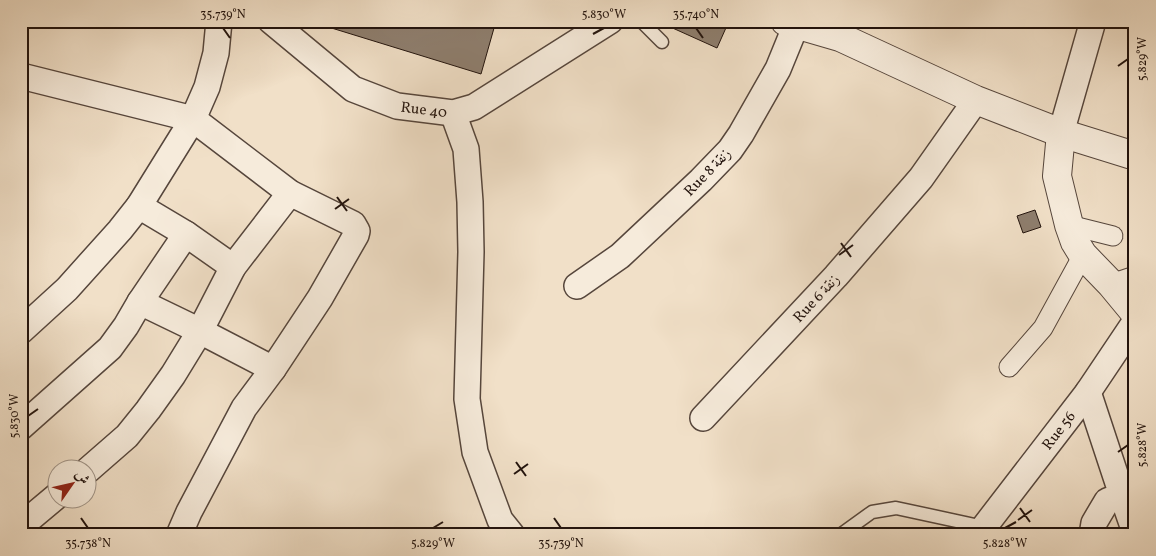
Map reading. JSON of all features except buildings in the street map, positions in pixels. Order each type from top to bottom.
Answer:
[{"type":"street","points":[[21,331],[67,289],[139,206],[193,119],[207,87],[216,53],[219,21]]},
{"type":"street","name":"Rue 40","points":[[271,21],[353,89],[397,106],[453,113],[474,107],[610,21]]},
{"type":"street","points":[[1093,21],[1061,133],[1057,176],[1075,242],[1083,256],[1123,280],[1135,313]]},
{"type":"street","points":[[791,23],[841,29],[976,100],[1061,133],[1135,156]]},
{"type":"street","name":"Rue 8 زنقة","points":[[577,286],[620,256],[730,150],[778,69],[791,23]]},
{"type":"street","points":[[21,76],[193,119],[290,193],[353,224],[357,230],[356,236],[320,298],[273,369],[244,408],[189,512],[179,535]]},
{"type":"street","name":"Rue 6 زنقة","points":[[703,418],[836,276],[922,178],[976,100]]},
{"type":"street","points":[[453,113],[466,149],[470,202],[471,252],[467,399],[475,452],[500,520],[512,535]]},
{"type":"street","points":[[98,461],[127,436],[148,410],[173,375],[200,331],[233,267],[290,193]]},
{"type":"street","points":[[139,206],[186,234],[233,267]]},
{"type":"street","points":[[1069,225],[1113,236]]},
{"type":"street","points":[[21,427],[110,348],[186,234]]},
{"type":"street","points":[[1009,367],[1043,328],[1083,256]]},
{"type":"street","points":[[140,302],[273,369]]},
{"type":"street","name":"Rue 56","points":[[982,532],[1088,392],[1135,322]]},
{"type":"street","points":[[1088,392],[1135,532]]},
{"type":"street","points":[[1092,535],[1094,523],[1107,501],[1122,495]]},
{"type":"street","points":[[21,526],[48,503]]},
{"type":"lane","points":[[640,21],[662,42]]},
{"type":"lane","points":[[840,535],[872,512],[896,508],[982,532]]}]
